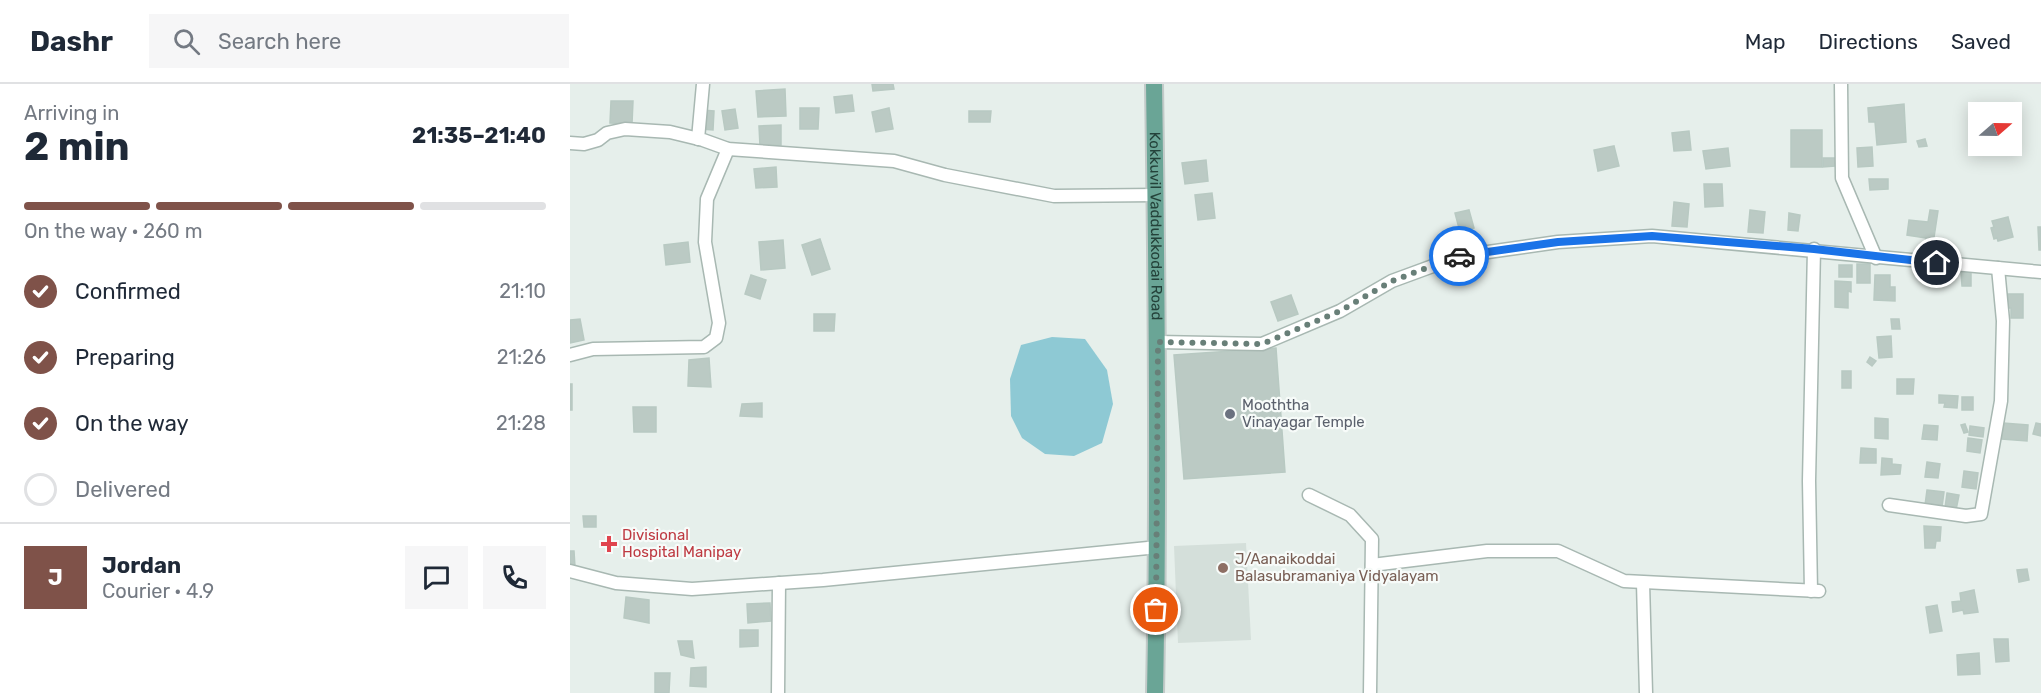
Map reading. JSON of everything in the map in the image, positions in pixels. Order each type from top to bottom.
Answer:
[{"type":"main road","name":"Kokkuvil Vaddukkodai Road","points":[[1154,84],[1158,342],[1155,693]]},
{"type":"street","points":[[698,139],[703,84]]},
{"type":"street","points":[[1841,84],[1842,177],[1876,258]]},
{"type":"street","points":[[570,143],[584,144],[598,140],[607,133],[625,129],[670,132],[728,149],[894,161],[945,175],[1054,196],[1156,195]]},
{"type":"street","points":[[570,355],[593,349],[704,347],[716,338],[719,323],[705,242],[707,199],[728,149]]},
{"type":"street","points":[[1158,342],[1262,344],[1340,311],[1392,281],[1460,256],[1558,242],[1652,236],[1814,249],[1876,258],[2041,272]]},
{"type":"street","points":[[1372,565],[1487,551],[1558,551],[1624,581],[1815,591],[1809,481],[1814,249]]},
{"type":"street","points":[[1889,505],[1966,516],[1981,514],[2001,401],[2003,321],[1998,268]]},
{"type":"street","points":[[1309,495],[1350,515],[1372,539],[1371,693]]},
{"type":"street","points":[[570,571],[616,583],[692,589],[1158,547]]},
{"type":"street","points":[[778,583],[778,693]]},
{"type":"street","points":[[1643,583],[1646,693]]},
{"type":"shaded area","points":[[1246,543],[1251,640],[1178,643],[1174,546]]},
{"type":"water","points":[[1052,337],[1085,339],[1107,370],[1113,404],[1102,443],[1074,456],[1045,454],[1022,438],[1011,416],[1010,379],[1021,345]]},
{"type":"building","points":[[872,84],[893,84],[894,89],[873,91]]},
{"type":"building","points":[[785,89],[786,116],[758,117],[756,91]]},
{"type":"building","points":[[852,95],[854,111],[836,113],[834,97]]},
{"type":"building","points":[[611,101],[633,101],[632,124],[610,123]]},
{"type":"building","points":[[1904,104],[1906,142],[1877,145],[1875,122],[1869,122],[1868,108]]},
{"type":"building","points":[[800,108],[819,108],[818,129],[800,129]]},
{"type":"building","points":[[889,108],[893,129],[876,132],[872,112]]},
{"type":"building","points":[[735,109],[738,128],[725,130],[722,111]]},
{"type":"building","points":[[702,110],[714,111],[713,130],[701,129]]},
{"type":"building","points":[[969,111],[991,111],[990,122],[969,122]]},
{"type":"building","points":[[781,125],[781,145],[760,146],[759,126]]},
{"type":"building","points":[[1791,130],[1822,130],[1822,167],[1791,167]]},
{"type":"building","points":[[1689,131],[1691,150],[1674,151],[1672,133]]},
{"type":"building","points":[[1925,139],[1927,146],[1919,147],[1917,141]]},
{"type":"building","points":[[1614,146],[1619,166],[1598,171],[1594,150]]},
{"type":"building","points":[[1872,147],[1873,166],[1858,167],[1857,148]]},
{"type":"building","points":[[1728,148],[1730,166],[1706,169],[1703,151]]},
{"type":"building","points":[[1823,158],[1835,158],[1835,166],[1823,167]]},
{"type":"building","points":[[1206,160],[1208,181],[1185,184],[1182,163]]},
{"type":"building","points":[[776,167],[777,187],[756,188],[754,169]]},
{"type":"building","points":[[1869,179],[1888,179],[1888,189],[1870,190]]},
{"type":"building","points":[[1704,184],[1722,184],[1723,206],[1705,207]]},
{"type":"building","points":[[1212,193],[1215,218],[1198,220],[1195,195]]},
{"type":"building","points":[[1674,202],[1689,204],[1687,227],[1672,226]]},
{"type":"building","points":[[1469,210],[1474,228],[1460,232],[1455,213]]},
{"type":"building","points":[[1750,210],[1765,212],[1763,233],[1748,232]]},
{"type":"building","points":[[1930,210],[1938,211],[1933,244],[1926,243],[1926,238],[1907,235],[1909,220],[1928,222]]},
{"type":"building","points":[[1789,213],[1800,215],[1798,231],[1788,230]]},
{"type":"building","points":[[2008,217],[2013,237],[1998,241],[1997,238],[1994,239],[1992,221]]},
{"type":"building","points":[[2038,227],[2041,227],[2041,250],[2039,250]]},
{"type":"building","points":[[820,239],[830,269],[812,275],[802,245]]},
{"type":"building","points":[[783,240],[785,268],[761,270],[759,242]]},
{"type":"building","points":[[688,242],[690,262],[666,265],[664,245]]},
{"type":"building","points":[[1857,264],[1870,264],[1870,283],[1857,283]]},
{"type":"building","points":[[1839,265],[1852,265],[1852,277],[1839,277]]},
{"type":"building","points":[[1961,272],[1971,272],[1971,286],[1962,286]]},
{"type":"building","points":[[751,275],[766,280],[760,299],[745,294]]},
{"type":"building","points":[[1875,275],[1890,275],[1890,287],[1895,287],[1895,301],[1874,300]]},
{"type":"building","points":[[1835,281],[1851,282],[1851,292],[1848,291],[1848,308],[1835,307]]},
{"type":"building","points":[[2006,294],[2023,294],[2023,318],[2011,318],[2011,308],[2006,308]]},
{"type":"building","points":[[1291,295],[1298,314],[1278,321],[1271,302]]},
{"type":"building","points":[[814,314],[835,314],[834,331],[814,331]]},
{"type":"building","points":[[580,319],[584,340],[570,343],[570,320]]},
{"type":"building","points":[[1891,319],[1899,319],[1900,329],[1892,329]]},
{"type":"building","points":[[1891,336],[1892,357],[1879,358],[1877,337]]},
{"type":"building","name":"Mooththa Vinayagar Temple","points":[[1276,348],[1285,472],[1184,479],[1174,355]]},
{"type":"building","points":[[1870,357],[1876,361],[1872,366],[1867,362]]},
{"type":"building","points":[[709,358],[711,387],[688,386],[689,360]]},
{"type":"building","points":[[1842,371],[1851,371],[1851,388],[1842,388]]},
{"type":"building","points":[[1897,379],[1914,379],[1913,394],[1897,394]]},
{"type":"building","points":[[570,384],[572,384],[572,410],[570,410]]},
{"type":"building","points":[[1939,395],[1958,396],[1957,408],[1944,407],[1945,403],[1939,403]]},
{"type":"building","points":[[1962,397],[1973,397],[1973,410],[1962,410]]},
{"type":"building","points":[[762,403],[762,417],[740,416],[742,404]]},
{"type":"building","points":[[633,407],[656,407],[656,432],[634,432]]},
{"type":"building","points":[[1875,418],[1888,419],[1888,439],[1875,438]]},
{"type":"building","points":[[2003,423],[2028,425],[2027,441],[2002,439]]},
{"type":"building","points":[[2036,423],[2041,424],[2041,436],[2033,434]]},
{"type":"building","points":[[1965,424],[1968,432],[1964,433],[1961,425]]},
{"type":"building","points":[[1924,425],[1938,426],[1937,440],[1922,439]]},
{"type":"building","points":[[1970,426],[1984,428],[1983,437],[1969,435]]},
{"type":"building","points":[[1968,438],[1982,440],[1980,453],[1967,451]]},
{"type":"building","points":[[1861,448],[1876,449],[1876,463],[1860,463]]},
{"type":"building","points":[[1882,458],[1892,459],[1892,464],[1901,465],[1900,474],[1881,475]]},
{"type":"building","points":[[1927,462],[1940,464],[1938,478],[1925,477]]},
{"type":"building","points":[[1964,471],[1978,473],[1976,489],[1962,487]]},
{"type":"building","points":[[1927,490],[1944,492],[1942,507],[1925,505]]},
{"type":"building","points":[[1947,493],[1959,495],[1956,510],[1945,508]]},
{"type":"building","points":[[583,516],[596,516],[596,527],[584,527]]},
{"type":"building","points":[[1924,526],[1941,527],[1940,541],[1936,541],[1935,548],[1925,548]]},
{"type":"building","points":[[570,551],[574,551],[575,567],[570,566]]},
{"type":"building","points":[[2027,569],[2029,580],[2019,582],[2017,570]]},
{"type":"building","points":[[1974,590],[1978,612],[1964,614],[1963,610],[1953,612],[1952,602],[1961,601],[1960,593]]},
{"type":"building","points":[[626,597],[649,600],[649,623],[624,618]]},
{"type":"building","points":[[770,603],[771,621],[748,623],[747,604]]},
{"type":"building","points":[[1937,605],[1942,631],[1930,633],[1926,607]]},
{"type":"building","points":[[740,630],[758,630],[758,646],[740,647]]},
{"type":"building","points":[[1994,639],[2008,639],[2009,661],[1996,662]]},
{"type":"building","points":[[678,641],[692,641],[694,658],[681,655]]},
{"type":"building","points":[[1979,653],[1980,674],[1958,675],[1957,655]]},
{"type":"building","points":[[706,667],[706,687],[690,686],[691,668]]},
{"type":"building","points":[[655,673],[670,673],[669,693],[655,693]]},
{"type":"way so far","points":[[1156,610],[1158,342],[1262,344],[1340,311],[1392,281],[1459,256]]},
{"type":"place","name":"Mooththa Vinayagar Temple","points":[[1230,414]]},
{"type":"place","name":"Divisional Hospital Manipay","points":[[609,544]]},
{"type":"place","name":"J/Aanaikoddai Balasubramaniya Vidyalayam","points":[[1223,568]]},
{"type":"route","points":[[1459,256],[1558,242],[1652,236],[1814,249],[1876,258],[1937,263]]}]
